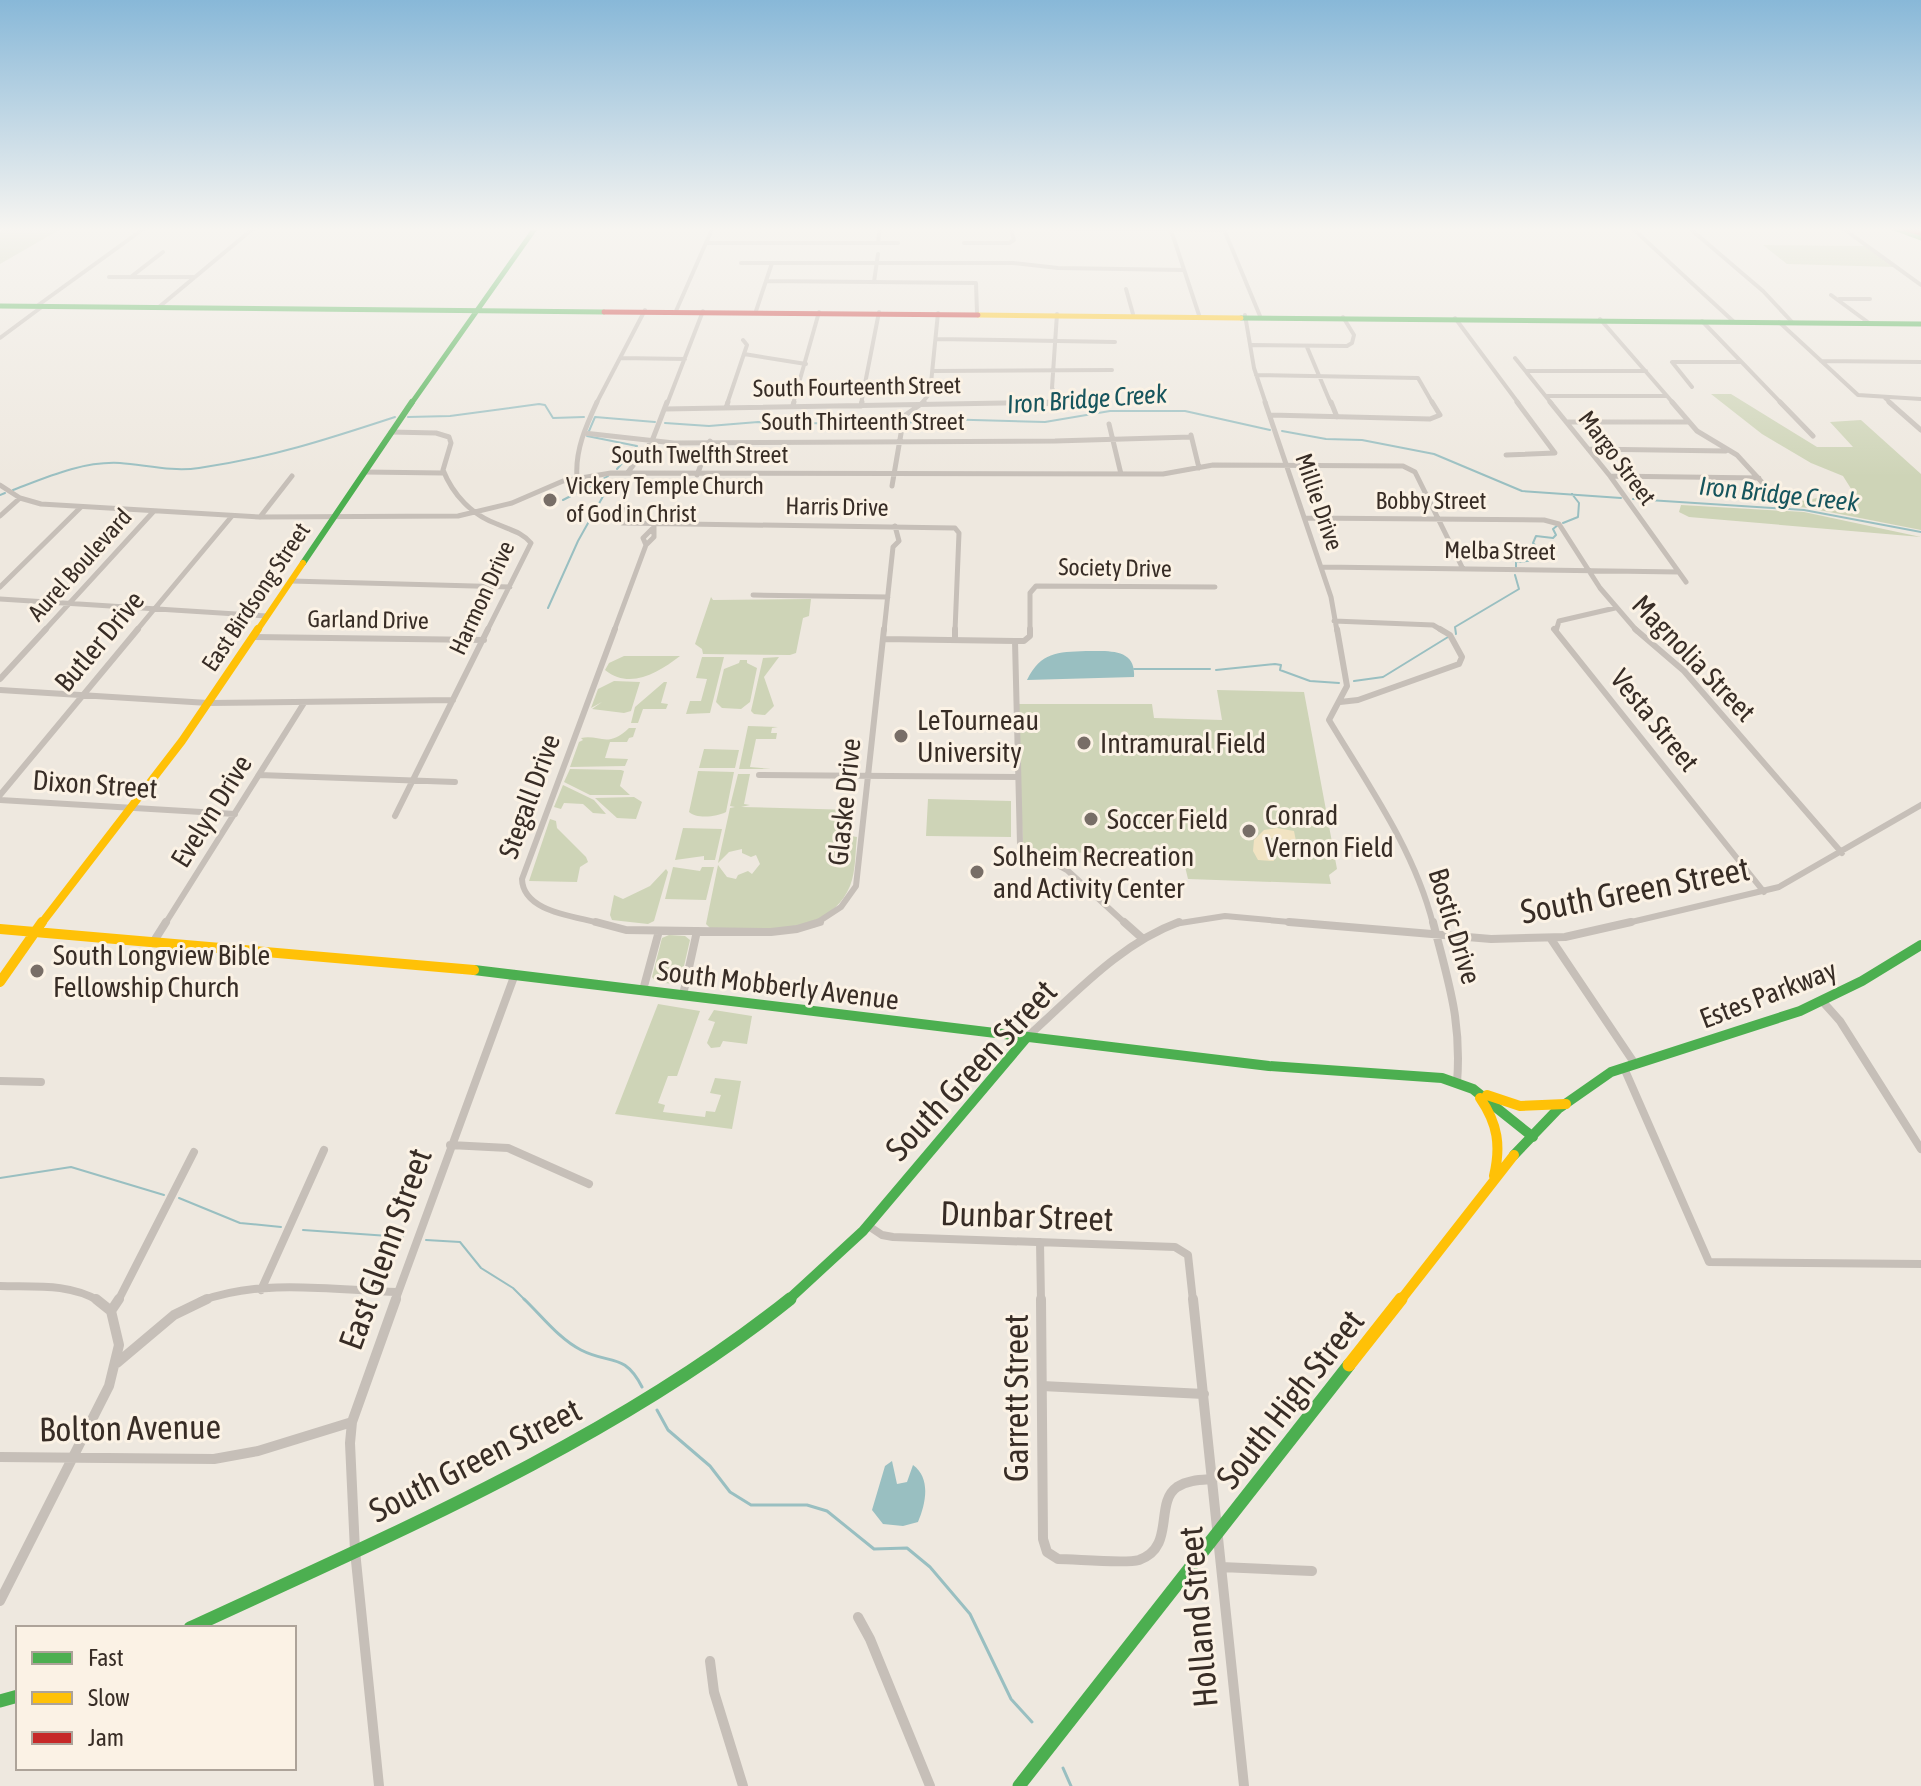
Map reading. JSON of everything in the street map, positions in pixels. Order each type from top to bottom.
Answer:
[{"type":"main road","name":"East Birdsong Street","points":[[0,982],[208,703],[475,310]]},
{"type":"main road","points":[[656,310],[1921,324]]},
{"type":"main road","name":"South Mobberly Avenue","points":[[0,929],[515,974],[1292,1068],[1425,1076],[1473,1089],[1533,1137]]},
{"type":"main road","name":"Estes Parkway","points":[[1624,1068],[1758,1027],[1823,1002],[1921,945]]},
{"type":"main road","name":"South Green Street","points":[[194,1626],[355,1551],[546,1456],[691,1370],[802,1289],[867,1225],[1027,1037]]},
{"type":"main road","name":"South High Street","points":[[1019,1786],[1517,1151],[1595,1080],[1624,1068]]},
{"type":"main road","points":[[1473,1089],[1520,1106],[1567,1104]]},
{"type":"main road","points":[[1473,1089],[1493,1116],[1502,1140],[1492,1184]]},
{"type":"street","points":[[0,338],[35,310]]},
{"type":"street","points":[[577,477],[575,462],[584,433],[645,310]]},
{"type":"street","points":[[1197,310],[1199,315]]},
{"type":"street","points":[[1258,310],[1260,316]]},
{"type":"street","points":[[1721,310],[1733,321]]},
{"type":"street","points":[[1781,310],[1792,322]]},
{"type":"street","points":[[1852,310],[1869,323]]},
{"type":"street","points":[[628,472],[650,444],[703,311]]},
{"type":"street","points":[[793,405],[819,312]]},
{"type":"street","points":[[861,406],[879,312]]},
{"type":"street","points":[[892,486],[904,416],[927,400],[938,313]]},
{"type":"street","points":[[1057,314],[1053,393],[1060,402]]},
{"type":"street","name":"Millie Drive","points":[[1245,315],[1256,375],[1331,597],[1347,686],[1340,702]]},
{"type":"street","points":[[1252,345],[1348,346],[1353,342],[1354,333],[1343,317]]},
{"type":"street","points":[[1455,318],[1554,454],[1506,455]]},
{"type":"street","points":[[1600,319],[1699,433],[1730,451],[1770,491]]},
{"type":"street","points":[[1702,321],[1813,436]]},
{"type":"street","points":[[1779,322],[1858,395],[1921,399]]},
{"type":"street","points":[[936,339],[1115,342]]},
{"type":"street","points":[[726,408],[747,345],[743,340]]},
{"type":"street","points":[[1307,347],[1337,417]]},
{"type":"street","points":[[744,354],[806,364]]},
{"type":"street","points":[[620,358],[685,359]]},
{"type":"street","name":"Margo Street","points":[[1515,358],[1610,476],[1686,582]]},
{"type":"street","points":[[1821,361],[1921,362]]},
{"type":"street","points":[[1692,387],[1672,362],[1740,362]]},
{"type":"street","points":[[933,371],[1112,370]]},
{"type":"street","points":[[1526,371],[1646,371]]},
{"type":"street","points":[[1256,375],[1418,378],[1439,418],[1270,415]]},
{"type":"street","name":"South Fourteenth Street","points":[[665,409],[1060,402],[1096,395]]},
{"type":"street","points":[[1546,396],[1667,396]]},
{"type":"street","points":[[1885,398],[1921,430]]},
{"type":"street","points":[[1567,422],[1689,422]]},
{"type":"street","points":[[1109,424],[1121,474]]},
{"type":"street","points":[[365,472],[443,473],[443,460],[451,443],[449,437],[436,433],[391,432]]},
{"type":"street","name":"South Thirteenth Street","points":[[584,433],[650,444],[899,439],[1113,441],[1191,435],[1199,468]]},
{"type":"street","points":[[697,475],[710,441]]},
{"type":"street","points":[[1588,449],[1730,451]]},
{"type":"street","name":"South Twelfth Street","points":[[0,485],[20,498],[41,504],[260,517],[440,517],[478,513],[577,477],[628,472],[697,475],[1121,474],[1177,473],[1213,465],[1287,465],[1411,468],[1439,519]]},
{"type":"street","name":"Harmon Drive","points":[[395,816],[530,541],[478,513],[454,493],[443,473]]},
{"type":"street","points":[[260,517],[292,476]]},
{"type":"street","points":[[1610,476],[1759,478]]},
{"type":"street","points":[[0,516],[20,498]]},
{"type":"street","points":[[0,587],[81,506]]},
{"type":"street","name":"Harris Drive","points":[[623,509],[620,522],[653,526],[951,527],[959,531],[955,640]]},
{"type":"street","name":"Aurel Boulevard","points":[[0,679],[154,511]]},
{"type":"street","name":"Butler Drive","points":[[0,798],[232,516]]},
{"type":"street","name":"Bobby Street","points":[[1305,518],[1557,522]]},
{"type":"street","points":[[1439,519],[1463,569]]},
{"type":"street","name":"Magnolia Street","points":[[1557,522],[1615,608],[1637,633],[1684,671],[1842,853]]},
{"type":"street","name":"Stegall Drive","points":[[653,526],[654,537],[646,545],[521,883],[527,897],[542,907],[620,929],[697,931]]},
{"type":"street","name":"Glaske Drive","points":[[697,931],[787,931],[814,925],[839,910],[857,880],[888,597],[890,541],[899,541],[895,529]]},
{"type":"street","name":"Melba Street","points":[[1322,567],[1679,572]]},
{"type":"street","points":[[291,581],[510,587]]},
{"type":"street","name":"Society Drive","points":[[1015,641],[1030,636],[1030,593],[1038,585],[1215,587]]},
{"type":"street","points":[[753,595],[888,597]]},
{"type":"street","points":[[0,599],[267,616]]},
{"type":"street","name":"Vesta Street","points":[[1615,608],[1559,621],[1554,629],[1764,892]]},
{"type":"street","points":[[1334,621],[1433,625],[1450,635],[1462,657],[1459,664],[1449,669],[1358,700],[1340,702]]},
{"type":"street","name":"Garland Drive","points":[[252,637],[484,640]]},
{"type":"street","points":[[883,639],[1015,641],[1021,845],[1065,868],[1142,938]]},
{"type":"street","points":[[0,690],[208,703],[453,700]]},
{"type":"street","name":"Bostic Drive","points":[[1340,702],[1330,715],[1330,722],[1412,861],[1426,896],[1458,1018],[1457,1083]]},
{"type":"street","name":"Evelyn Drive","points":[[154,941],[304,703]]},
{"type":"street","points":[[259,775],[455,782]]},
{"type":"street","points":[[759,775],[1018,777]]},
{"type":"street","name":"Dixon Street","points":[[0,798],[235,814]]},
{"type":"street","name":"South Green Street","points":[[1027,1037],[1142,938],[1174,923],[1211,916],[1508,940],[1551,939],[1764,892],[1794,880],[1921,805]]},
{"type":"street","points":[[643,990],[659,931]]},
{"type":"street","points":[[683,995],[697,931]]},
{"type":"street","points":[[1551,939],[1635,1064]]},
{"type":"street","name":"East Glenn Street","points":[[379,1786],[355,1551],[350,1443],[352,1422],[450,1145],[515,974]]},
{"type":"street","points":[[1823,1002],[1840,1021],[1921,1149]]},
{"type":"street","points":[[1624,1068],[1709,1262],[1921,1264]]},
{"type":"street","points":[[0,1081],[41,1082]]},
{"type":"street","points":[[450,1145],[508,1148],[589,1184]]},
{"type":"street","points":[[261,1290],[324,1150]]},
{"type":"street","points":[[111,1311],[129,1284],[194,1152]]},
{"type":"street","name":"Dunbar Street","points":[[867,1225],[889,1237],[1175,1247],[1186,1253]]},
{"type":"street","name":"Garrett Street","points":[[1040,1242],[1043,1539],[1047,1552],[1058,1559],[1138,1560],[1160,1541],[1167,1501],[1174,1487],[1187,1480],[1213,1479]]},
{"type":"street","name":"Holland Street","points":[[1186,1253],[1191,1262],[1229,1665],[1244,1786]]},
{"type":"street","points":[[0,1286],[73,1289],[99,1299],[111,1311],[118,1338],[117,1363],[73,1458],[0,1601]]},
{"type":"street","points":[[117,1363],[171,1317],[192,1305],[225,1293],[261,1290],[397,1292]]},
{"type":"street","points":[[1042,1386],[1204,1394]]},
{"type":"street","name":"Bolton Avenue","points":[[0,1457],[222,1458],[258,1451],[352,1422]]},
{"type":"street","points":[[1221,1567],[1312,1571]]},
{"type":"street","points":[[858,1617],[870,1639],[930,1786]]},
{"type":"street","points":[[710,1661],[714,1692],[743,1786]]},
{"type":"green space","points":[[1711,394],[1731,394],[1817,447],[1853,447],[1830,422],[1861,420],[1921,474],[1921,530],[1809,508],[1775,505],[1763,495],[1805,501],[1855,495],[1843,476],[1811,463],[1762,434]]},
{"type":"green space","points":[[1681,505],[1804,512],[1921,537],[1689,517],[1679,512]]},
{"type":"green space","points":[[711,597],[713,600],[811,599],[809,616],[803,618],[796,653],[703,654],[695,644]]},
{"type":"green space","points":[[624,656],[680,656],[653,673],[634,679],[614,676],[605,670],[609,663]]},
{"type":"green space","points":[[702,657],[724,657],[710,713],[686,714],[690,701],[701,701],[707,679],[696,678]]},
{"type":"green space","points":[[779,657],[764,677],[774,706],[765,715],[754,714],[751,711],[763,658]]},
{"type":"green space","points":[[740,660],[747,660],[757,668],[750,702],[741,709],[722,708],[716,702],[724,669]]},
{"type":"green space","points":[[614,681],[640,682],[631,711],[592,709],[602,702],[591,708],[598,689]]},
{"type":"green space","points":[[667,682],[661,703],[668,704],[666,709],[643,709],[638,723],[631,723],[635,707]]},
{"type":"green space","points":[[1217,690],[1304,692],[1337,869],[1329,875],[1331,884],[1188,879],[1182,854],[1031,852],[1023,847],[1017,704],[1152,704],[1154,718],[1222,720]]},
{"type":"green space","points":[[748,726],[778,727],[772,728],[771,733],[777,733],[776,739],[756,739],[750,767],[771,769],[739,769]]},
{"type":"green space","points":[[629,728],[636,728],[633,737],[627,742],[610,742],[605,758],[628,759],[625,766],[570,767],[579,742],[583,740],[581,738],[615,738]]},
{"type":"green space","points":[[704,749],[739,750],[735,768],[699,768]]},
{"type":"green space","points":[[570,769],[624,771],[620,786],[630,795],[590,795],[564,782]]},
{"type":"green space","points":[[698,771],[734,772],[726,812],[696,816],[689,812]]},
{"type":"green space","points":[[738,774],[750,774],[744,804],[750,805],[741,807],[854,810],[851,836],[857,837],[852,880],[840,903],[825,915],[808,923],[769,929],[710,928],[706,924],[718,865],[727,877],[736,879],[748,871],[752,874],[760,864],[756,855],[751,857],[742,853],[742,849],[729,852],[718,863],[730,808],[735,807],[730,806]]},
{"type":"green space","points":[[563,785],[594,800],[606,814],[593,813],[583,804],[564,803],[561,809],[554,807]]},
{"type":"green space","points":[[634,797],[642,802],[636,819],[617,818],[595,798]]},
{"type":"green space","points":[[928,799],[1011,801],[1011,837],[926,836]]},
{"type":"green space","points":[[550,819],[556,821],[557,828],[586,857],[588,862],[580,867],[577,882],[529,881]]},
{"type":"green space","points":[[683,828],[722,829],[715,860],[704,860],[704,856],[675,860]]},
{"type":"green space","points":[[673,867],[700,871],[702,867],[714,867],[706,900],[665,899]]},
{"type":"green space","points":[[666,869],[668,872],[654,921],[648,924],[612,920],[614,895],[623,899],[650,886]]},
{"type":"green space","points":[[685,936],[690,940],[681,979],[674,984],[656,982],[652,977],[662,938]]},
{"type":"green space","points":[[658,1004],[700,1011],[677,1076],[668,1076],[658,1103],[665,1105],[663,1112],[705,1117],[706,1111],[715,1112],[721,1095],[710,1093],[715,1078],[741,1081],[732,1129],[615,1114]]},
{"type":"green space","points":[[714,1010],[752,1016],[747,1044],[723,1041],[720,1047],[711,1048],[707,1043],[715,1022],[708,1020]]},
{"type":"sand","points":[[1277,828],[1294,831],[1296,841],[1269,838],[1267,842],[1274,861],[1258,860],[1253,851],[1254,840],[1264,830]]},
{"type":"water","points":[[1086,651],[1126,656],[1131,661],[1134,677],[1027,680],[1038,664],[1051,655]]},
{"type":"water","points":[[892,1461],[897,1484],[907,1482],[913,1465],[919,1470],[925,1484],[925,1499],[918,1522],[903,1526],[883,1524],[872,1510],[885,1466]]},
{"type":"waterway","name":"Iron Bridge Creek","points":[[408,417],[450,416],[539,404],[545,405],[553,418],[584,417]]},
{"type":"waterway","name":"Iron Bridge Creek","points":[[906,423],[938,419],[1045,422],[1110,411],[1185,411],[1270,430]]},
{"type":"waterway","name":"Iron Bridge Creek","points":[[13,490],[65,471],[106,463],[179,469],[225,464],[298,447],[395,417]]},
{"type":"waterway","name":"Iron Bridge Creek","points":[[589,431],[595,417],[655,422]]},
{"type":"waterway","name":"Iron Bridge Creek","points":[[665,423],[709,426],[758,422],[893,425]]},
{"type":"waterway","name":"Iron Bridge Creek","points":[[1282,431],[1326,439],[1362,440],[1434,454],[1522,491],[1572,495]]},
{"type":"waterway","points":[[587,436],[637,446],[617,469]]},
{"type":"waterway","points":[[548,608],[578,541],[606,491],[591,486],[608,476]]},
{"type":"waterway","points":[[563,500],[590,486]]},
{"type":"waterway","name":"Iron Bridge Creek","points":[[0,495],[5,493]]},
{"type":"waterway","points":[[1563,523],[1578,517],[1579,503],[1572,495]]},
{"type":"waterway","name":"Iron Bridge Creek","points":[[1572,495],[1621,498]]},
{"type":"waterway","name":"Iron Bridge Creek","points":[[1633,499],[1804,510],[1921,532]]},
{"type":"waterway","points":[[1516,567],[1516,562],[1539,560],[1538,548],[1533,543],[1536,536],[1553,538],[1556,535],[1553,529],[1558,525]]},
{"type":"waterway","points":[[1456,634],[1455,627],[1519,589],[1515,575]]},
{"type":"waterway","points":[[1354,681],[1383,677],[1448,637]]},
{"type":"waterway","points":[[1216,670],[1275,664],[1281,665],[1280,670],[1310,681],[1339,683]]},
{"type":"waterway","points":[[1134,669],[1210,669]]},
{"type":"waterway","points":[[0,1178],[71,1167],[164,1195]]},
{"type":"waterway","points":[[179,1198],[240,1223],[281,1227]]},
{"type":"waterway","points":[[303,1230],[403,1237]]},
{"type":"waterway","points":[[426,1240],[460,1242],[481,1268],[513,1288],[565,1340],[581,1350],[622,1364],[642,1387]]},
{"type":"waterway","points":[[657,1410],[668,1430],[710,1466],[730,1492],[751,1505],[807,1505],[827,1511],[874,1549],[907,1548],[930,1567],[970,1614],[1011,1699],[1032,1722]]},
{"type":"waterway","points":[[1063,1768],[1071,1786]]},
{"type":"traffic: fast","points":[[438,310],[604,312]]},
{"type":"traffic: fast","points":[[303,563],[475,310]]},
{"type":"traffic: fast","points":[[1241,318],[1921,324]]},
{"type":"traffic: fast","points":[[1514,1155],[1558,1109],[1597,1079],[1646,1058],[1739,1033],[1800,1011],[1862,981],[1921,945]]},
{"type":"traffic: fast","points":[[474,970],[1269,1066],[1442,1078],[1473,1089],[1533,1137]]},
{"type":"traffic: fast","points":[[194,1626],[468,1495],[599,1427],[724,1349],[802,1289],[863,1231],[1027,1037]]},
{"type":"traffic: fast","points":[[1019,1786],[1349,1365]]},
{"type":"traffic: fast","points":[[0,1701],[16,1697]]},
{"type":"traffic: slow","points":[[978,315],[1241,318]]},
{"type":"traffic: slow","points":[[0,982],[47,915],[182,741],[303,563]]},
{"type":"traffic: slow","points":[[0,929],[474,970]]},
{"type":"traffic: slow","points":[[1487,1095],[1520,1106],[1566,1104]]},
{"type":"traffic: slow","points":[[1480,1098],[1492,1117],[1498,1135],[1494,1176]]},
{"type":"traffic: slow","points":[[1349,1365],[1514,1155]]},
{"type":"traffic: jam","points":[[604,312],[978,315]]},
{"type":"place","name":"Vickery Temple Church of God in Christ","points":[[550,500]]},
{"type":"place","name":"LeTourneau University","points":[[901,736]]},
{"type":"place","name":"Intramural Field","points":[[1084,743]]},
{"type":"place","name":"Soccer Field","points":[[1091,819]]},
{"type":"place","name":"Conrad Vernon Field","points":[[1249,831]]},
{"type":"place","name":"Solheim Recreation and Activity Center","points":[[977,872]]},
{"type":"place","name":"South Longview Bible Fellowship Church","points":[[37,971]]}]
